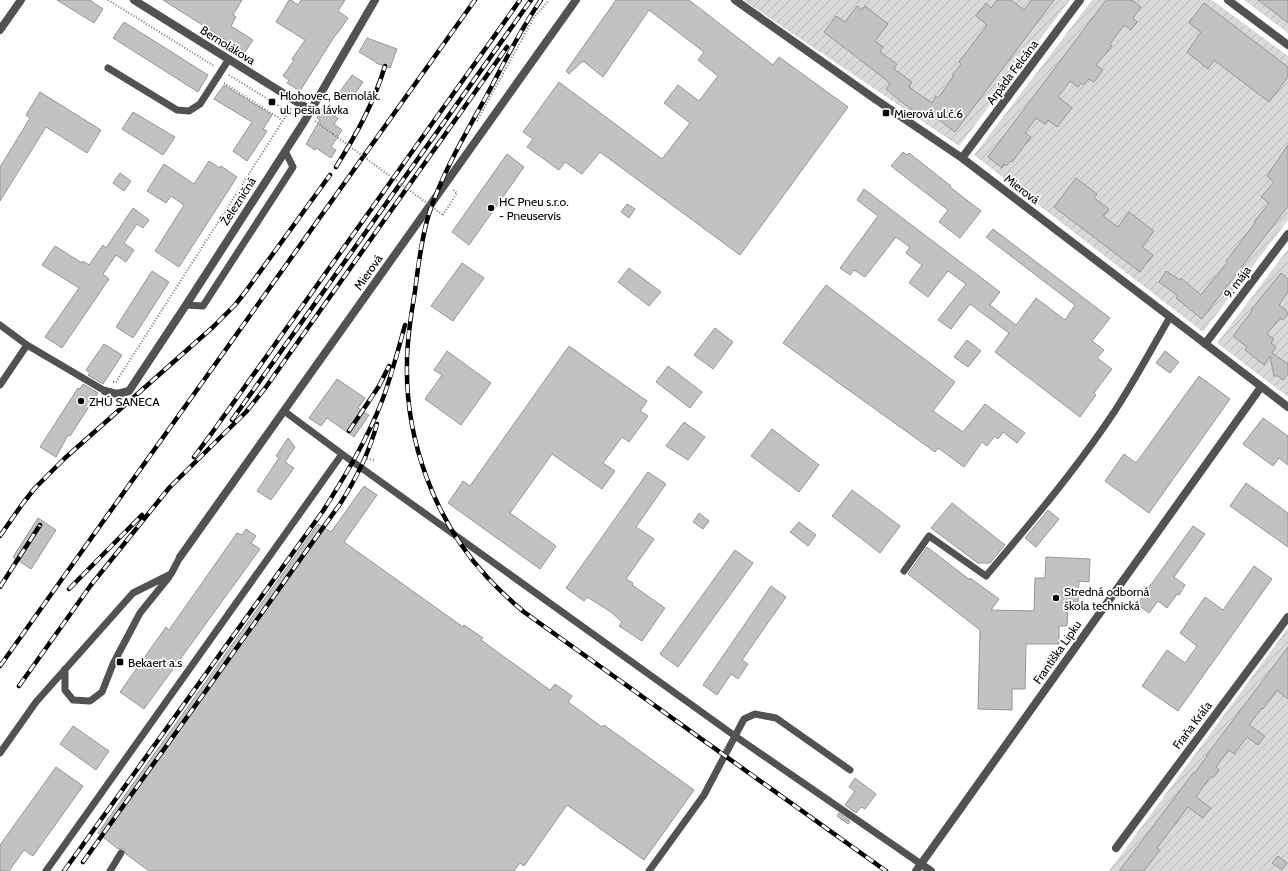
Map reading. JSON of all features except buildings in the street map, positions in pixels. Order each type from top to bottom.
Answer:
[{"type":"street","points":[[0,30],[21,0]]},
{"type":"street","name":"Bernolákova","points":[[134,0],[310,110]]},
{"type":"street","name":"Železničná","points":[[105,391],[117,394],[129,391],[304,122],[375,0]]},
{"type":"street","name":"Mierová","points":[[180,557],[576,0]]},
{"type":"street","name":"Mierová","points":[[736,0],[875,99],[962,158],[1288,407]]},
{"type":"street","name":"Arpáda Felcána","points":[[962,158],[1080,0]]},
{"type":"street","points":[[1228,0],[1288,45]]},
{"type":"street","name":"9. mája","points":[[1205,344],[1288,234]]},
{"type":"street","name":"Františka Lipku","points":[[919,868],[1262,387]]},
{"type":"street","name":"Fraňa Kráľa","points":[[1116,848],[1288,617]]},
{"type":"street","points":[[919,868],[931,871]]},
{"type":"lane","points":[[108,68],[176,110],[189,111],[200,104],[229,59]]},
{"type":"lane","points":[[186,305],[203,306],[288,174],[292,167],[285,151]]},
{"type":"lane","points":[[904,571],[929,536],[986,576],[1074,470],[1129,390],[1170,317]]},
{"type":"lane","points":[[0,326],[27,345],[105,391]]},
{"type":"lane","points":[[0,384],[27,345]]},
{"type":"lane","points":[[284,411],[919,868]]},
{"type":"lane","points":[[46,871],[342,454]]},
{"type":"lane","points":[[65,669],[65,690],[73,700],[90,701],[102,692],[113,664],[140,613],[171,574],[180,557]]},
{"type":"lane","points":[[0,752],[36,702],[133,593],[171,574]]},
{"type":"lane","points":[[649,871],[704,795],[744,719],[756,714],[776,718],[850,770]]},
{"type":"lane","points":[[110,871],[121,854]]},
{"type":"path","points":[[108,0],[304,122]]},
{"type":"path","points":[[476,123],[534,18],[549,0]]},
{"type":"path","points":[[217,78],[282,120]]},
{"type":"path","points":[[110,383],[116,382],[282,120],[296,101]]},
{"type":"path","points":[[318,124],[443,215],[457,193]]},
{"type":"shaded area","points":[[743,0],[1070,0],[959,146]]},
{"type":"shaded area","points":[[1092,0],[1212,0],[1288,56],[1288,220],[1203,332],[974,155]]},
{"type":"shaded area","points":[[1244,0],[1288,0],[1288,33]]},
{"type":"shaded area","points":[[1288,249],[1288,397],[1217,343]]},
{"type":"shaded area","points":[[1288,628],[1288,871],[1109,871]]},
{"type":"railway","points":[[0,666],[475,0]]},
{"type":"railway","points":[[194,457],[520,0]]},
{"type":"railway","points":[[232,420],[531,0]]},
{"type":"railway","points":[[541,0],[519,35],[454,154],[428,217],[420,254],[410,326],[407,362],[411,420],[417,449],[426,477],[438,504],[468,555],[487,577],[519,608],[886,871]]},
{"type":"railway","points":[[19,686],[91,585],[169,488],[246,412],[266,387],[507,47]]},
{"type":"railway","points":[[336,167],[364,118],[385,66]]},
{"type":"railway","points":[[0,536],[35,488],[65,458],[213,327],[235,305],[330,175]]},
{"type":"railway","points":[[64,871],[323,511],[370,430],[382,401],[405,325]]},
{"type":"railway","points":[[349,431],[379,386],[389,366]]},
{"type":"railway","points":[[83,862],[340,504],[362,466],[377,424]]},
{"type":"railway","points":[[69,589],[142,515]]},
{"type":"railway","points":[[0,587],[40,525]]},
{"type":"place","name":"Hlohovec, Bernolák. ul. pešia lávka","points":[[272,102]]},
{"type":"place","name":"Mierová ul.č.6","points":[[886,113]]},
{"type":"place","name":"HC Pneu s.r.o. - Pneuservis","points":[[491,208]]},
{"type":"place","name":"ZHÚ SANECA","points":[[81,401]]},
{"type":"place","name":"Stredná odborná škola technická","points":[[1056,598]]},
{"type":"place","name":"Bekaert a.s","points":[[120,662]]}]
